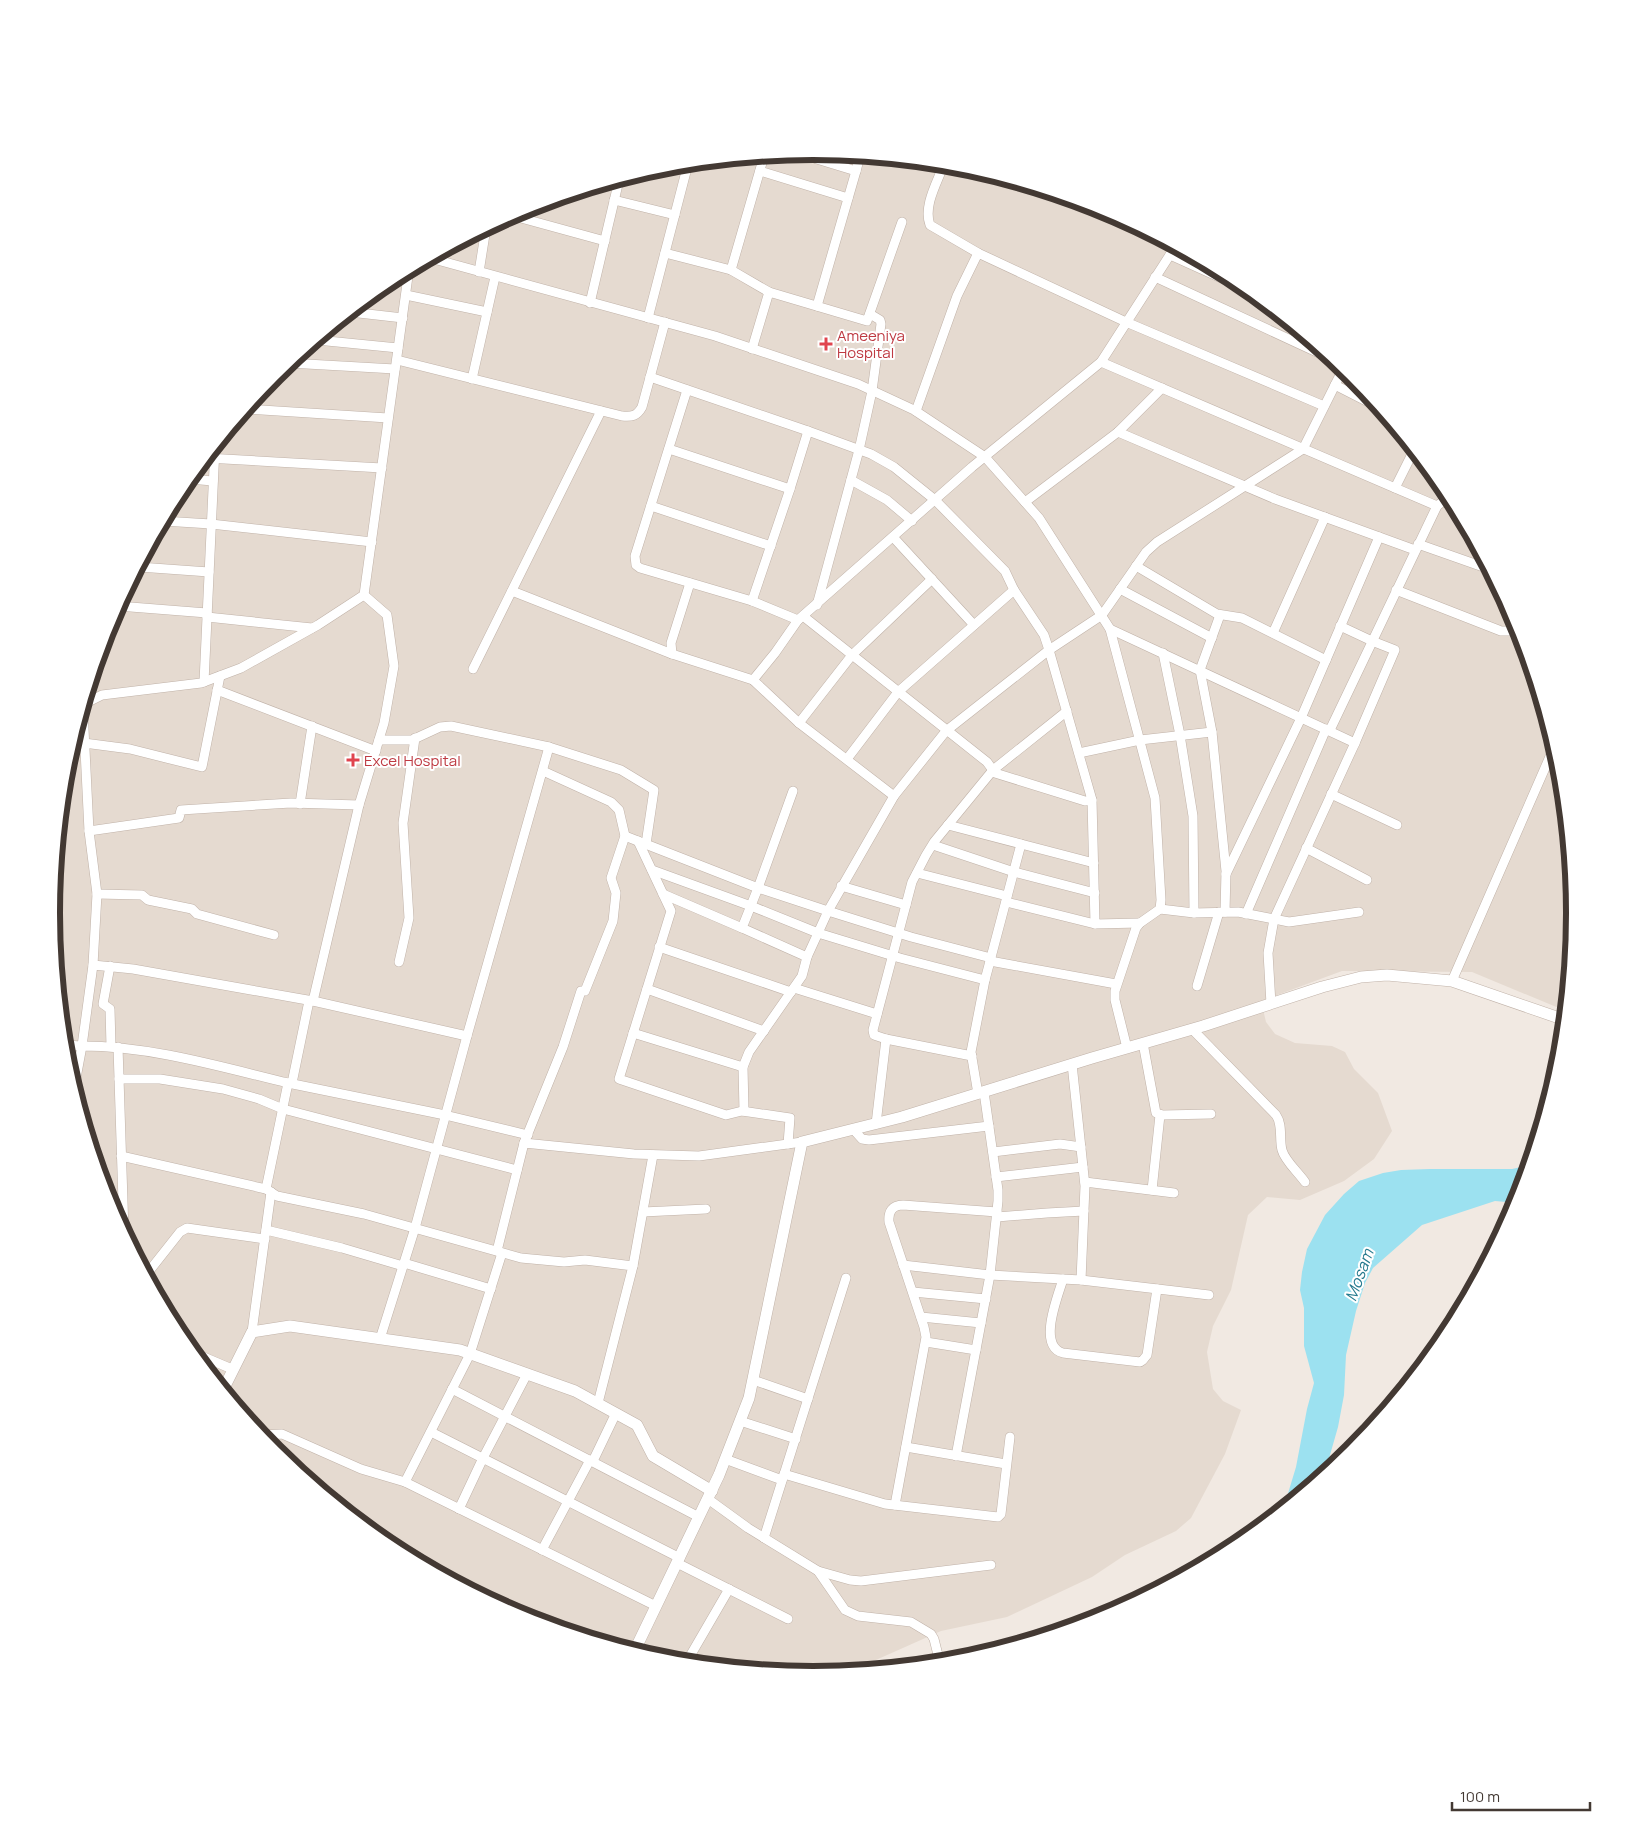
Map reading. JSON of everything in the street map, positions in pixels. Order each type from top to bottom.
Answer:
[{"type":"street","points":[[821,160],[856,171]]},
{"type":"street","points":[[731,270],[762,162]]},
{"type":"street","points":[[817,306],[858,162]]},
{"type":"street","points":[[648,318],[686,171]]},
{"type":"street","points":[[760,171],[848,198]]},
{"type":"street","points":[[941,171],[928,205],[930,225],[978,254],[1126,322],[1324,406]]},
{"type":"street","points":[[590,303],[617,186]]},
{"type":"street","points":[[614,200],[675,215]]},
{"type":"street","points":[[521,219],[605,241]]},
{"type":"street","points":[[665,253],[731,270],[769,292],[867,321],[902,222]]},
{"type":"street","points":[[479,272],[485,236]]},
{"type":"street","points":[[753,680],[801,618],[985,457],[1101,362],[1172,251]]},
{"type":"street","points":[[916,411],[957,296],[978,254]]},
{"type":"street","points":[[1170,255],[1208,272]]},
{"type":"street","points":[[438,260],[665,322],[858,384],[916,411],[985,457],[1039,518],[1110,629],[1155,798],[1160,908]]},
{"type":"street","points":[[472,379],[495,277]]},
{"type":"street","points":[[1155,277],[1314,351]]},
{"type":"street","points":[[91,700],[102,695],[204,682],[241,668],[312,628],[364,595],[408,279]]},
{"type":"street","points":[[752,349],[769,292]]},
{"type":"street","points":[[406,295],[488,312]]},
{"type":"street","points":[[359,313],[402,318]]},
{"type":"street","points":[[817,605],[859,450],[872,390],[882,324],[880,320],[870,314]]},
{"type":"street","points":[[300,363],[396,364],[472,379],[631,417],[638,414],[665,322]]},
{"type":"street","points":[[325,341],[398,348]]},
{"type":"street","points":[[1101,362],[1437,506]]},
{"type":"street","points":[[744,1111],[743,1066],[749,1052],[802,976],[807,957],[828,910],[894,796],[946,731],[1049,650],[1102,615],[1146,552],[1157,542],[1303,449],[1340,375]]},
{"type":"street","points":[[650,377],[808,431],[859,450],[894,467],[935,500],[1005,571],[1014,590],[1044,635],[1092,800],[1095,924]]},
{"type":"street","points":[[1335,385],[1364,400]]},
{"type":"street","points":[[1025,502],[1118,432],[1162,388]]},
{"type":"street","points":[[688,390],[634,556],[636,565],[640,568],[752,601],[801,618],[852,655],[987,762],[995,773],[1085,801],[1092,800]]},
{"type":"street","points":[[254,410],[388,418]]},
{"type":"street","points":[[473,669],[601,411]]},
{"type":"street","points":[[752,601],[808,431]]},
{"type":"street","points":[[1118,432],[1244,486],[1325,517],[1379,537],[1482,567]]},
{"type":"street","points":[[669,449],[790,489]]},
{"type":"street","points":[[1395,488],[1411,455]]},
{"type":"street","points":[[214,458],[382,468]]},
{"type":"street","points":[[204,682],[213,481],[211,462]]},
{"type":"street","points":[[198,480],[213,481]]},
{"type":"street","points":[[851,480],[887,500],[912,521]]},
{"type":"street","points":[[1246,914],[1328,730],[1437,506],[1444,501]]},
{"type":"street","points":[[651,506],[771,546]]},
{"type":"street","points":[[1273,633],[1325,517]]},
{"type":"street","points":[[171,521],[211,524],[372,542]]},
{"type":"street","points":[[894,537],[974,625]]},
{"type":"street","points":[[1226,874],[1301,718],[1379,537]]},
{"type":"street","points":[[1136,566],[1220,615],[1237,616],[1326,660]]},
{"type":"street","points":[[145,567],[209,572]]},
{"type":"street","points":[[799,723],[852,655],[932,579]]},
{"type":"street","points":[[672,654],[671,643],[690,583]]},
{"type":"street","points":[[1120,589],[1212,638]]},
{"type":"street","points":[[512,590],[672,654],[753,680],[799,723],[894,796]]},
{"type":"street","points":[[847,759],[898,692],[1014,590]]},
{"type":"street","points":[[1396,590],[1501,631],[1512,630]]},
{"type":"street","points":[[226,1384],[252,1332],[269,1191],[283,1109],[359,805],[384,723],[394,666],[387,615],[364,595]]},
{"type":"street","points":[[126,607],[312,628]]},
{"type":"street","points":[[1197,986],[1222,912],[1226,874],[1212,732],[1200,670],[1220,615]]},
{"type":"street","points":[[1271,1004],[1268,949],[1274,919],[1355,743],[1395,650],[1340,626]]},
{"type":"street","points":[[1110,629],[1355,743]]},
{"type":"street","points":[[1163,653],[1180,736],[1193,822],[1194,913]]},
{"type":"street","points":[[84,743],[130,749],[202,767],[220,676]]},
{"type":"street","points":[[217,690],[376,751]]},
{"type":"street","points":[[972,1056],[874,1035],[873,1030],[898,933],[912,882],[933,845],[993,770],[1066,711]]},
{"type":"street","points":[[300,804],[312,726]]},
{"type":"street","points":[[379,740],[406,741],[440,727],[451,726],[549,747],[621,770],[654,790],[642,843],[671,911],[619,1079],[726,1115],[744,1111],[790,1118],[788,1144]]},
{"type":"street","points":[[1079,754],[1140,740],[1212,732]]},
{"type":"street","points":[[77,1073],[94,965],[97,894],[89,830],[84,743],[81,736]]},
{"type":"street","points":[[399,962],[409,918],[403,823],[415,738]]},
{"type":"street","points":[[380,1339],[414,1228],[549,747]]},
{"type":"street","points":[[1452,981],[1550,756]]},
{"type":"street","points":[[405,1482],[470,1354],[491,1289],[517,1170],[526,1140],[564,1047],[581,991],[585,991],[614,921],[616,893],[611,878],[625,836],[619,810],[612,802],[543,771]]},
{"type":"street","points":[[742,928],[793,791]]},
{"type":"street","points":[[1331,794],[1397,825]]},
{"type":"street","points":[[89,830],[179,818],[180,810],[300,804],[359,805]]},
{"type":"street","points":[[948,826],[1094,863]]},
{"type":"street","points":[[625,836],[758,888],[898,933],[990,960],[1116,984]]},
{"type":"street","points":[[956,1456],[990,1275],[998,1190],[989,1126],[972,1056],[985,980],[1021,844]]},
{"type":"street","points":[[933,845],[1014,872],[1095,893]]},
{"type":"street","points":[[1306,848],[1367,880]]},
{"type":"street","points":[[652,870],[818,933],[892,956],[985,980]]},
{"type":"street","points":[[917,873],[1095,924],[1140,923]]},
{"type":"street","points":[[841,886],[906,905]]},
{"type":"street","points":[[97,894],[142,895],[148,900],[192,909],[197,914],[274,935]]},
{"type":"street","points":[[663,894],[807,957]]},
{"type":"street","points":[[1127,1048],[1115,1000],[1116,984],[1136,928],[1160,908],[1194,913],[1222,912],[1246,914],[1295,922],[1359,912]]},
{"type":"street","points":[[660,947],[792,990],[877,1014]]},
{"type":"street","points":[[94,965],[133,969],[311,1001],[467,1036]]},
{"type":"street","points":[[110,966],[103,1004],[110,1008],[118,1079],[124,1216]]},
{"type":"street","points":[[71,1045],[114,1047],[180,1058],[445,1115],[526,1140],[653,1155],[699,1156],[802,1142],[876,1124],[1360,977],[1387,975],[1452,981],[1560,1018]]},
{"type":"street","points":[[647,989],[764,1030]]},
{"type":"street","points":[[1192,1029],[1276,1115],[1280,1121],[1281,1143],[1284,1154],[1305,1182]]},
{"type":"street","points":[[633,1034],[743,1066]]},
{"type":"street","points":[[876,1124],[886,1039]]},
{"type":"street","points":[[1143,1043],[1155,1110],[1160,1114],[1211,1114]]},
{"type":"street","points":[[1072,1064],[1085,1182],[1081,1280]]},
{"type":"street","points":[[118,1079],[160,1079],[224,1089],[259,1099],[283,1109],[517,1170]]},
{"type":"street","points":[[1152,1190],[1160,1114]]},
{"type":"street","points":[[853,1129],[862,1139],[869,1140],[989,1126]]},
{"type":"street","points":[[637,1646],[710,1495],[749,1398],[802,1142]]},
{"type":"street","points":[[993,1152],[1060,1144],[1081,1147]]},
{"type":"street","points":[[598,1403],[632,1266],[653,1155]]},
{"type":"street","points":[[120,1156],[269,1191],[277,1196],[364,1214],[521,1258],[564,1262],[585,1260],[632,1266]]},
{"type":"street","points":[[996,1177],[1084,1167]]},
{"type":"street","points":[[1085,1182],[1174,1193]]},
{"type":"street","points":[[895,1505],[926,1342],[926,1332],[889,1222],[888,1215],[892,1208],[896,1205],[997,1215],[1084,1212]]},
{"type":"street","points":[[642,1212],[706,1209]]},
{"type":"street","points":[[150,1270],[180,1232],[187,1228],[265,1234],[348,1250],[491,1289]]},
{"type":"street","points":[[904,1265],[990,1275],[1081,1280],[1209,1295]]},
{"type":"street","points":[[764,1538],[846,1278]]},
{"type":"street","points":[[1063,1279],[1050,1327],[1052,1346],[1054,1350],[1063,1353],[1143,1360],[1147,1355],[1157,1289]]},
{"type":"street","points":[[912,1292],[986,1299]]},
{"type":"street","points":[[921,1317],[981,1323]]},
{"type":"street","points":[[252,1332],[290,1326],[460,1350],[575,1391],[638,1425],[653,1456],[710,1495],[764,1538],[818,1571],[850,1580],[861,1581],[991,1565]]},
{"type":"street","points":[[926,1342],[976,1350]]},
{"type":"street","points":[[206,1358],[232,1369]]},
{"type":"street","points":[[459,1509],[504,1416],[527,1374]]},
{"type":"street","points":[[753,1380],[808,1400]]},
{"type":"street","points":[[452,1390],[700,1516]]},
{"type":"street","points":[[542,1550],[590,1460],[593,1461],[616,1413]]},
{"type":"street","points":[[740,1421],[796,1439]]},
{"type":"street","points":[[431,1432],[568,1501],[788,1619]]},
{"type":"street","points":[[270,1434],[282,1434],[361,1469],[405,1482],[656,1606]]},
{"type":"street","points":[[725,1459],[784,1477],[880,1502],[998,1517],[1001,1514],[1010,1437]]},
{"type":"street","points":[[906,1447],[1006,1464]]},
{"type":"street","points":[[818,1571],[845,1610],[858,1616],[911,1622],[931,1634],[938,1657]]},
{"type":"street","points":[[690,1657],[729,1589]]},
{"type":"shaded area","points":[[814,160],[912,166],[961,174],[1056,200],[1102,217],[1190,261],[1232,287],[1310,347],[1346,381],[1380,417],[1440,495],[1466,537],[1510,625],[1527,671],[1553,766],[1561,815],[1567,914],[1561,1009],[1472,972],[1342,971],[1261,1001],[1266,1022],[1275,1034],[1295,1043],[1332,1046],[1345,1052],[1354,1069],[1378,1093],[1392,1131],[1374,1159],[1344,1181],[1300,1200],[1267,1197],[1248,1215],[1231,1290],[1213,1326],[1207,1352],[1213,1389],[1223,1401],[1241,1410],[1225,1454],[1191,1518],[1176,1531],[1125,1555],[1092,1577],[1007,1617],[941,1631],[863,1665],[814,1667],[764,1665],[715,1661],[666,1653],[571,1627],[525,1610],[437,1566],[395,1540],[317,1480],[281,1446],[247,1410],[187,1332],[161,1290],[117,1202],[100,1156],[74,1061],[66,1012],[60,914],[66,815],[74,766],[100,671],[117,625],[161,537],[187,495],[247,417],[281,381],[317,347],[395,287],[437,261],[525,217],[571,200],[666,174],[715,166]]},
{"type":"water","name":"Mosam","points":[[1523,1167],[1510,1202],[1495,1201],[1422,1225],[1373,1268],[1365,1283],[1356,1311],[1346,1355],[1344,1395],[1338,1427],[1328,1463],[1286,1499],[1296,1467],[1314,1383],[1304,1346],[1304,1308],[1300,1290],[1302,1272],[1307,1249],[1325,1215],[1359,1181],[1383,1173],[1430,1169],[1512,1169]]},
{"type":"place","name":"Ameeniya Hospital","points":[[826,344]]},
{"type":"place","name":"Excel Hospital","points":[[353,760]]}]
